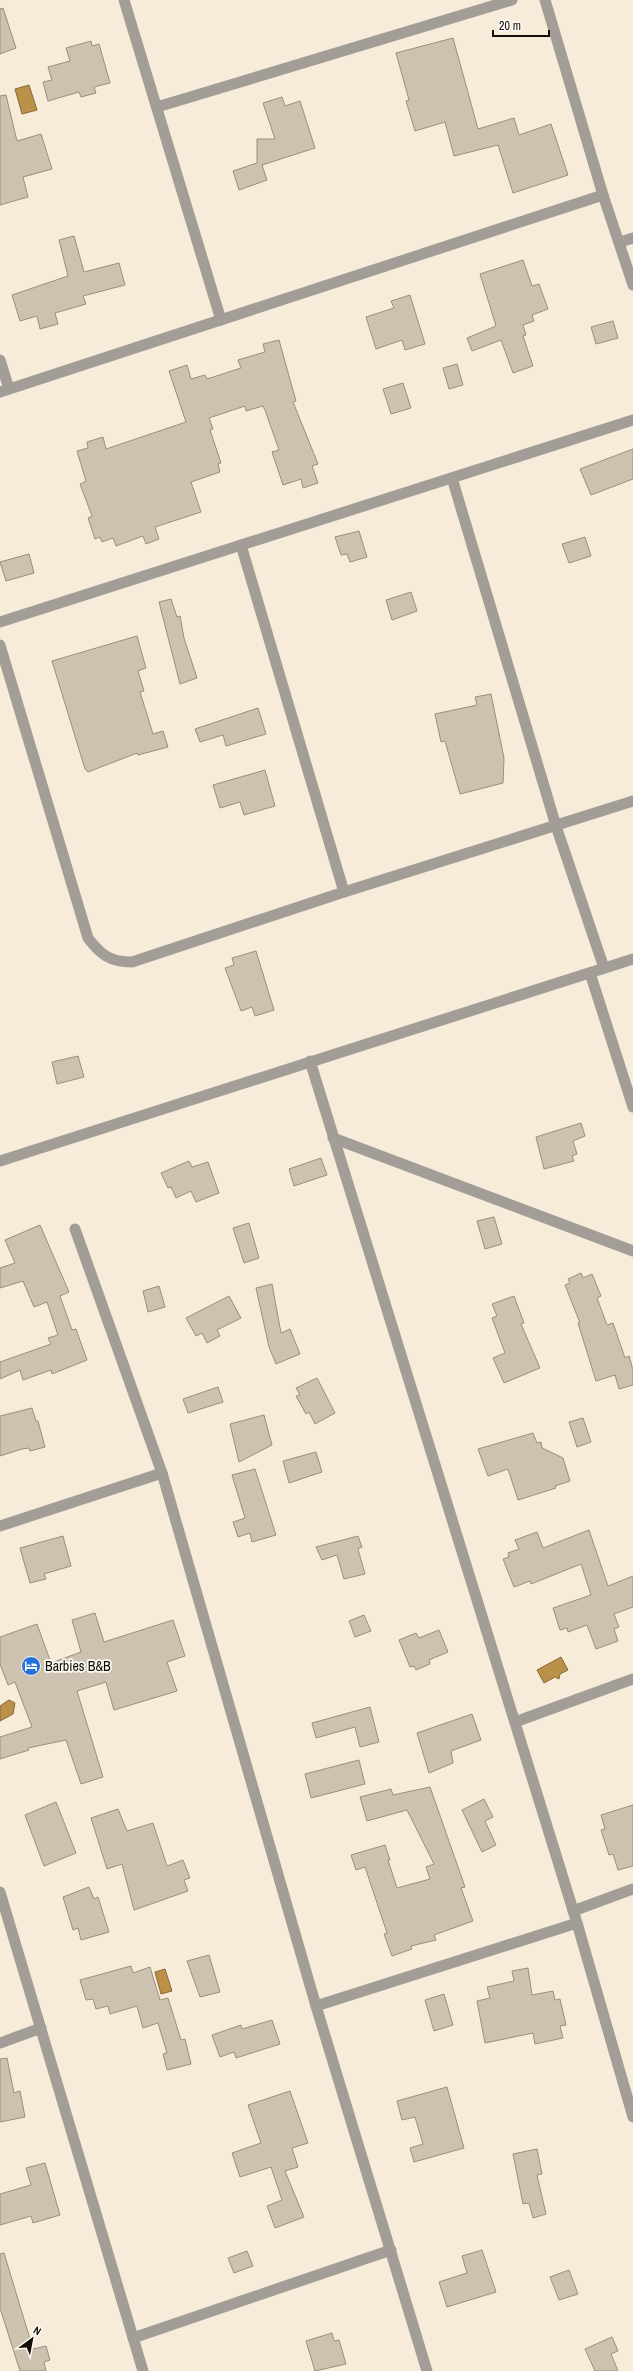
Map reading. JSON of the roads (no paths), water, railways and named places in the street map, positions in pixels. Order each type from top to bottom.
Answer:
[{"type":"street","points":[[124,0],[220,320]]},
{"type":"street","points":[[157,107],[512,0]]},
{"type":"street","points":[[545,0],[603,195],[620,242],[633,285]]},
{"type":"street","points":[[0,360],[4,390],[603,195]]},
{"type":"street","points":[[620,242],[633,238]]},
{"type":"street","points":[[0,622],[633,420]]},
{"type":"street","points":[[452,478],[556,826],[604,968]]},
{"type":"street","points":[[241,545],[344,892]]},
{"type":"street","points":[[0,645],[88,938],[107,958],[118,962],[132,962],[344,892],[633,801]]},
{"type":"street","points":[[0,1161],[633,959]]},
{"type":"street","points":[[590,973],[633,1107]]},
{"type":"street","points":[[310,1061],[577,1923],[633,2117]]},
{"type":"street","points":[[333,1138],[633,1251]]},
{"type":"street","points":[[75,1229],[162,1473],[316,2006],[427,2371]]},
{"type":"street","points":[[0,1526],[162,1473]]},
{"type":"street","points":[[514,1722],[633,1679]]},
{"type":"street","points":[[573,1911],[633,1889]]},
{"type":"street","points":[[0,1892],[143,2371]]},
{"type":"street","points":[[316,2006],[577,1923]]},
{"type":"street","points":[[0,2043],[41,2028]]},
{"type":"street","points":[[133,2338],[391,2250]]},
{"type":"place","name":"Barbies B&B","points":[[31,1666]]}]
